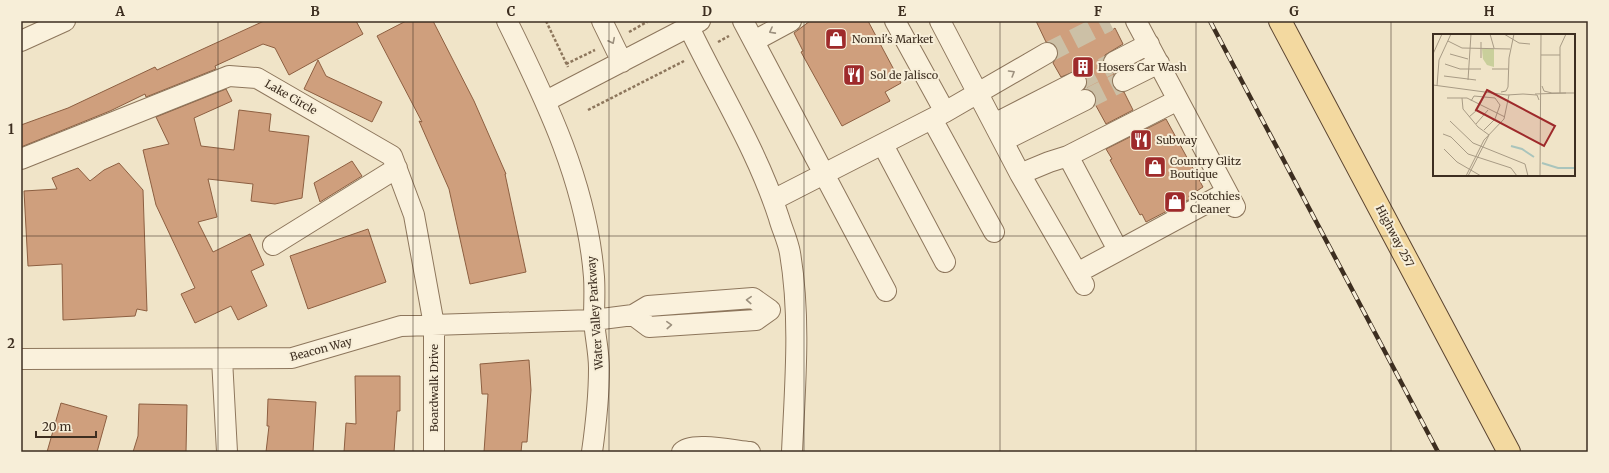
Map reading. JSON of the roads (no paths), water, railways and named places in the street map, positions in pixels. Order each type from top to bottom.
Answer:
[{"type":"main road","name":"Highway 257","points":[[1280,21],[1509,452]]},
{"type":"street","points":[[21,41],[65,21]]},
{"type":"street","name":"Water Valley Parkway","points":[[507,21],[546,100],[569,162],[581,206],[594,277],[594,320],[599,366],[598,413],[592,452]]},
{"type":"street","points":[[602,21],[622,62]]},
{"type":"street","points":[[754,41],[791,21]]},
{"type":"street","points":[[895,21],[938,116],[994,232]]},
{"type":"street","points":[[940,21],[1020,174],[1080,279],[1118,250],[1231,199],[1136,21]]},
{"type":"street","points":[[546,100],[622,62],[692,23],[759,166],[773,200],[790,252],[795,310],[796,367],[792,452]]},
{"type":"street","points":[[739,27],[754,41],[886,291]]},
{"type":"street","points":[[1114,62],[1149,44]]},
{"type":"street","points":[[773,200],[938,116],[1047,53]]},
{"type":"street","points":[[1123,81],[1159,63]]},
{"type":"street","name":"Lake Circle","points":[[21,159],[229,76],[257,78],[392,156],[414,215],[434,325]]},
{"type":"street","points":[[999,132],[1076,82]]},
{"type":"street","points":[[999,132],[1085,100]]},
{"type":"street","points":[[1020,174],[1068,156],[1178,100]]},
{"type":"street","points":[[883,145],[946,262]]},
{"type":"street","points":[[1068,156],[1118,250]]},
{"type":"street","points":[[273,245],[397,168]]},
{"type":"street","name":"Beacon Way","points":[[21,359],[292,358],[401,326],[594,320],[633,315],[649,326],[756,320],[770,310],[795,310]]},
{"type":"street","name":"Boardwalk Drive","points":[[434,325],[434,452]]},
{"type":"street","points":[[222,358],[227,452]]},
{"type":"street","points":[[682,452],[691,447],[750,452]]},
{"type":"tunnel","points":[[1047,53],[1109,21]]},
{"type":"tunnel","points":[[1076,82],[1114,62]]},
{"type":"tunnel","points":[[1085,100],[1123,81]]},
{"type":"railway","points":[[1210,21],[1438,452]]},
{"type":"place","name":"Nonni's Market","points":[[836,39]]},
{"type":"place","name":"Hosers Car Wash","points":[[1083,67]]},
{"type":"place","name":"Sol de Jalisco","points":[[854,75]]},
{"type":"place","name":"Subway","points":[[1141,140]]},
{"type":"place","name":"Country Glitz Boutique","points":[[1155,167]]},
{"type":"place","name":"Scotchies Cleaner","points":[[1175,202]]}]
